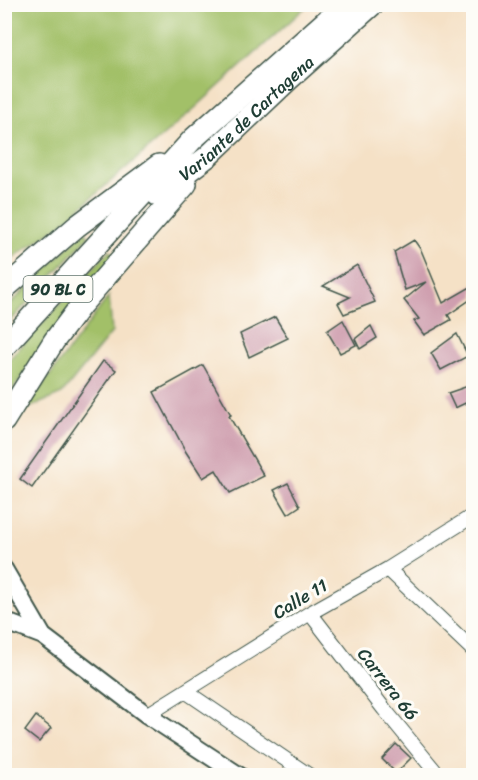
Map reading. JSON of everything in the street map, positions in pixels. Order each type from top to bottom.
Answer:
[{"type":"main road","name":"Variante de Cartagena","points":[[4,347],[194,139],[345,4]]},
{"type":"main road","name":"Variante de Cartagena","points":[[114,229],[207,157],[373,4]]},
{"type":"main road","points":[[4,290],[77,226],[194,139]]},
{"type":"main road","points":[[4,421],[54,340],[207,157]]},
{"type":"street","name":"Calle 11","points":[[147,716],[310,613],[388,569],[474,515]]},
{"type":"street","points":[[4,569],[43,636]]},
{"type":"street","points":[[388,569],[474,651]]},
{"type":"street","name":"Carrera 66","points":[[310,613],[439,776]]},
{"type":"street","points":[[4,621],[43,636],[147,716],[240,776]]},
{"type":"street","points":[[185,691],[310,776]]},
{"type":"green space","points":[[5,4],[308,5],[195,108],[58,227],[5,263]]},
{"type":"green space","points":[[85,231],[89,236],[5,327],[5,309]]},
{"type":"green space","points":[[110,250],[114,257],[5,399],[4,365]]},
{"type":"green space","points":[[109,296],[112,332],[62,394],[24,410]]},
{"type":"building","points":[[414,240],[421,250],[443,303],[474,285],[474,297],[448,315],[451,320],[424,335],[414,321],[419,319],[404,300],[426,282],[405,290],[394,252]]},
{"type":"building","points":[[357,265],[375,302],[344,314],[338,303],[350,297],[323,286]]},
{"type":"building","points":[[275,317],[288,338],[249,357],[240,334]]},
{"type":"building","points":[[343,320],[356,345],[340,353],[327,331]]},
{"type":"building","points":[[371,326],[377,338],[360,349],[355,339]]},
{"type":"building","points":[[457,334],[468,356],[441,370],[431,353]]},
{"type":"building","points":[[103,361],[116,370],[32,488],[20,479]]},
{"type":"building","points":[[203,365],[264,476],[230,493],[216,470],[203,478],[186,452],[154,392]]},
{"type":"building","points":[[474,384],[474,399],[455,408],[448,393]]},
{"type":"building","points":[[288,483],[300,506],[288,514],[274,490]]},
{"type":"building","points":[[36,716],[51,728],[39,742],[25,731]]},
{"type":"building","points":[[396,744],[411,758],[396,773],[382,759]]}]
